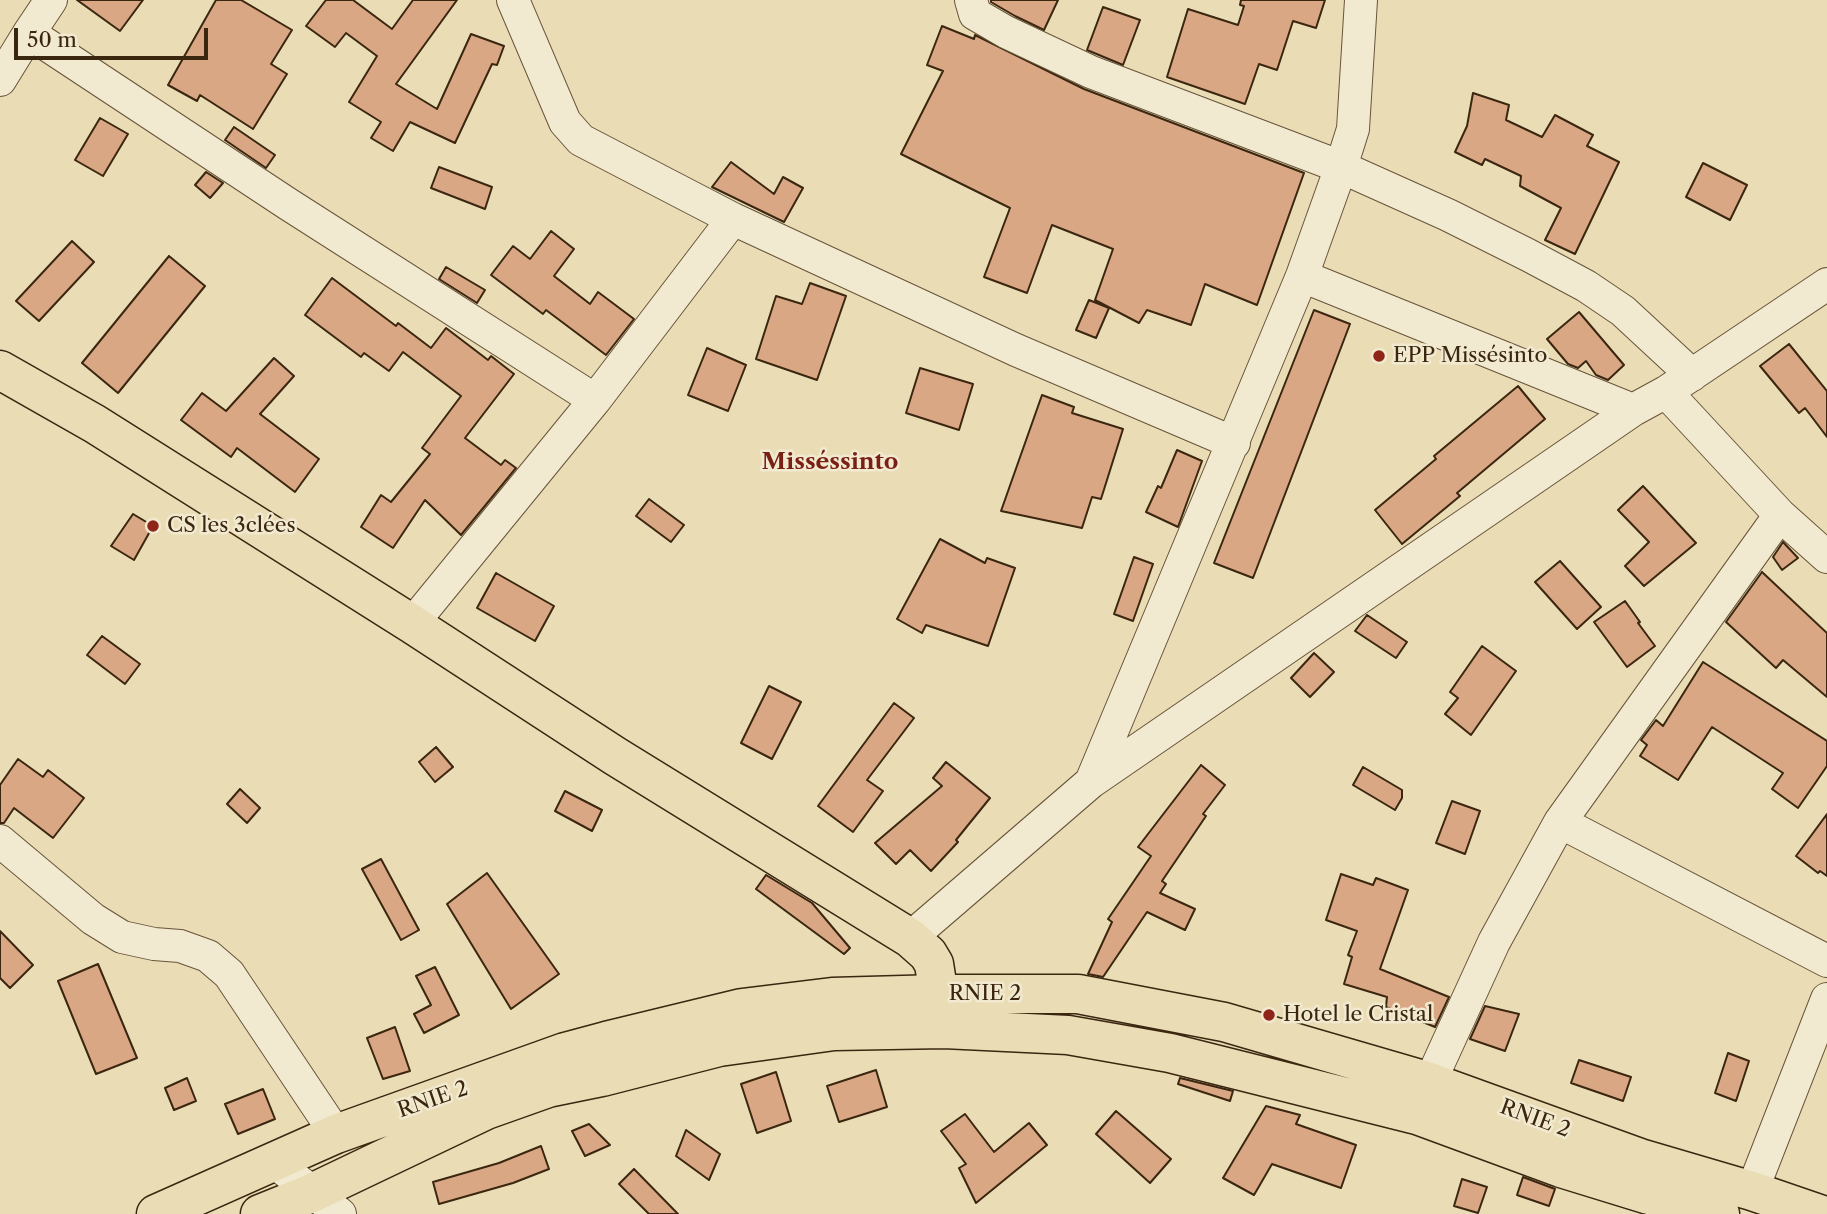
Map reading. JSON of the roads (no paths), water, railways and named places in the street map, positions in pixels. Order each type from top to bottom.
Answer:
[{"type":"main road","points":[[0,370],[95,424],[412,624],[615,757],[910,938],[928,954],[934,964],[942,1012]]},
{"type":"main road","name":"RNIE 2","points":[[260,1214],[326,1204],[486,1110],[548,1088],[603,1077],[719,1047],[1078,994],[1224,1023],[1430,1082],[1643,1158],[1819,1214]]},
{"type":"main road","name":"RNIE 2","points":[[156,1214],[336,1134],[565,1052],[742,1008],[832,997],[942,1012],[1170,1053],[1418,1115],[1561,1168],[1720,1214]]},
{"type":"street","points":[[0,80],[51,0]]},
{"type":"street","points":[[513,0],[565,122],[581,140],[733,219],[1016,350],[1234,443]]},
{"type":"street","points":[[971,0],[975,14],[1006,32],[1091,72],[1341,167],[1448,215],[1587,286],[1623,311],[1692,374]]},
{"type":"street","points":[[1091,782],[1302,276],[1341,167],[1353,129],[1361,0]]},
{"type":"street","points":[[29,33],[277,197],[595,400]]},
{"type":"street","points":[[412,624],[595,400],[733,219]]},
{"type":"street","points":[[1302,276],[1633,410]]},
{"type":"street","points":[[910,938],[1091,782],[1633,410],[1666,392],[1827,284]]},
{"type":"street","points":[[1666,392],[1780,514],[1827,557]]},
{"type":"street","points":[[1430,1082],[1494,942],[1560,822],[1780,514]]},
{"type":"street","points":[[1560,822],[1827,961]]},
{"type":"street","points":[[0,841],[93,919],[122,937],[180,946],[208,956],[229,974],[336,1134]]},
{"type":"street","points":[[1752,1191],[1827,999]]},
{"type":"street","points":[[273,1161],[326,1204]]},
{"type":"place","name":"EPP Missésinto","points":[[1379,356]]},
{"type":"place","name":"CS les 3clées","points":[[153,526]]},
{"type":"place","name":"Hotel le Cristal","points":[[1269,1015]]},
{"type":"district","name":"Misséssinto","points":[[830,462]]}]
